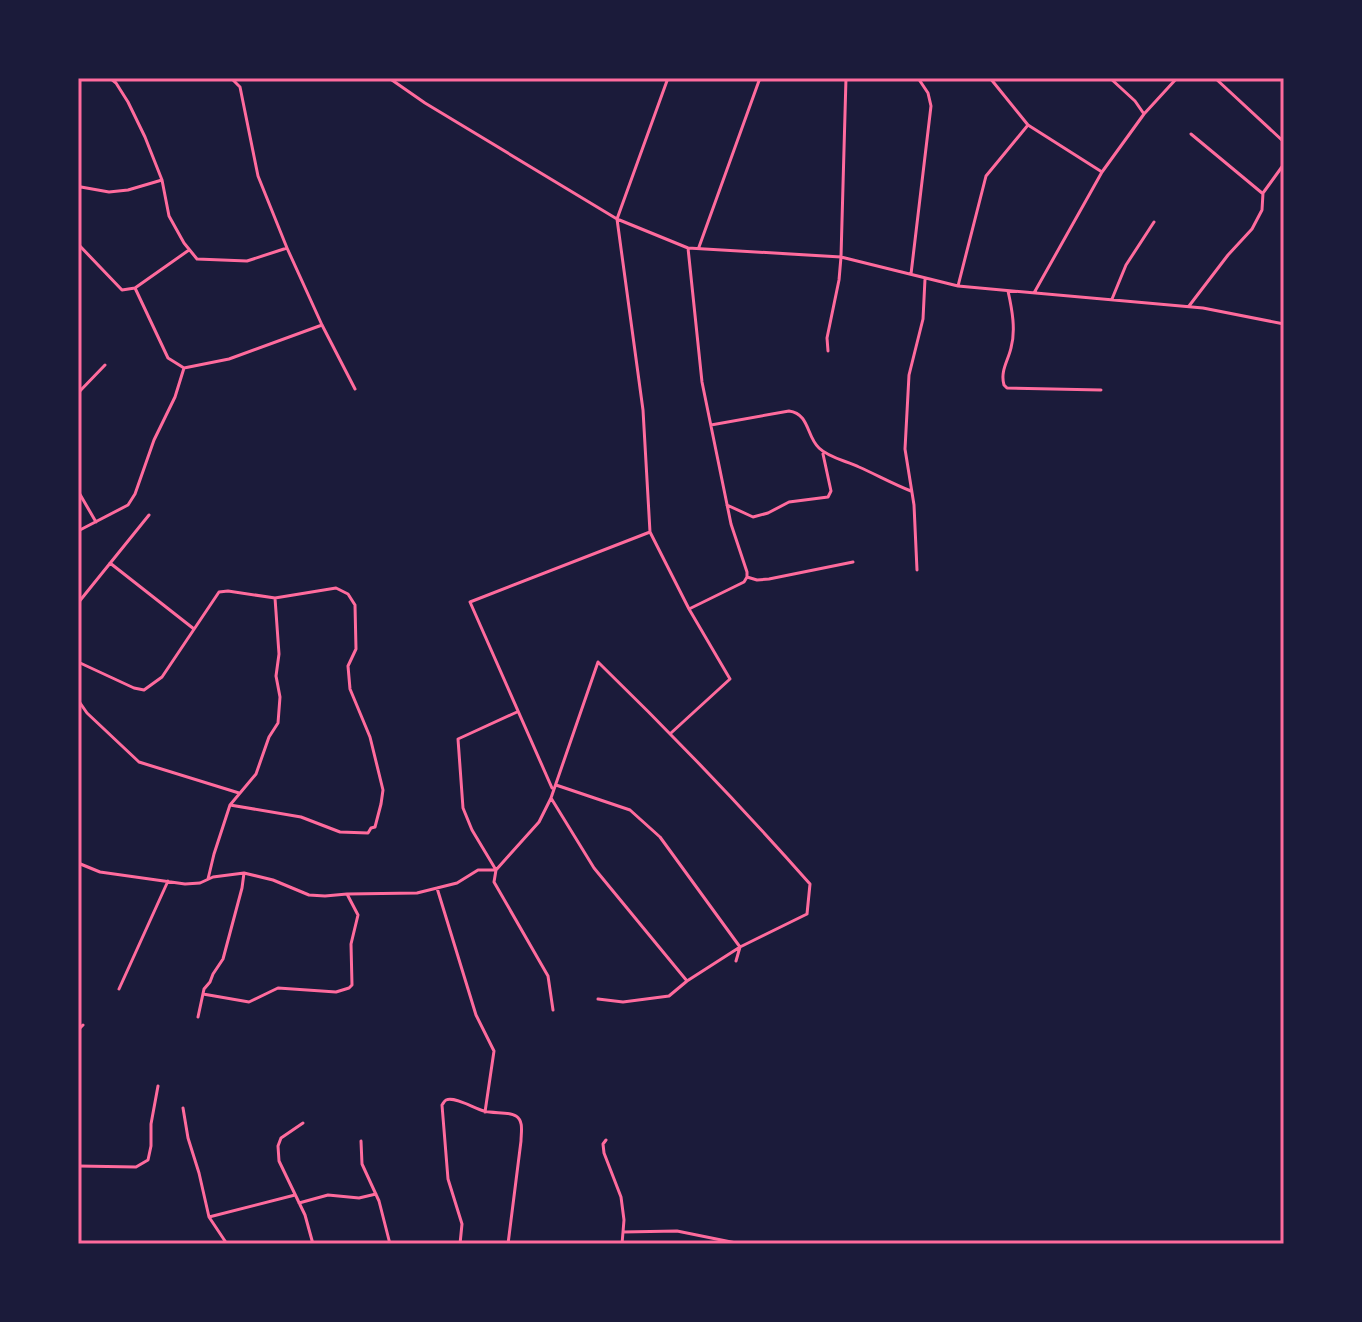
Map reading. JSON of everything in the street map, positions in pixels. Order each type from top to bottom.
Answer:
[{"type":"street","points":[[110,78],[116,83],[145,137],[162,180],[169,216],[197,259],[247,261],[287,248]]},
{"type":"street","points":[[116,83],[118,78]]},
{"type":"street","points":[[231,78],[240,87],[258,176],[322,325],[355,389]]},
{"type":"street","points":[[389,78],[617,219],[688,248],[841,257],[958,286],[1189,306],[1284,324]]},
{"type":"street","points":[[668,78],[617,219],[643,410],[650,532],[689,609],[730,679],[671,733]]},
{"type":"street","points":[[699,248],[760,78]]},
{"type":"street","points":[[828,351],[827,338],[841,257],[846,78]]},
{"type":"street","points":[[911,276],[931,106],[928,93],[918,78]]},
{"type":"street","points":[[990,78],[1028,125],[1102,172]]},
{"type":"street","points":[[1110,78],[1144,114]]},
{"type":"street","points":[[1034,293],[1102,172],[1144,114],[1177,78]]},
{"type":"street","points":[[1215,78],[1284,142]]},
{"type":"street","points":[[958,286],[986,176],[1028,125]]},
{"type":"street","points":[[1191,134],[1263,193]]},
{"type":"street","points":[[1189,306],[1252,229],[1262,210],[1263,193],[1284,164]]},
{"type":"street","points":[[78,188],[109,192],[162,180]]},
{"type":"street","points":[[1111,300],[1126,265],[1154,222]]},
{"type":"street","points":[[78,244],[122,290],[135,288],[189,250]]},
{"type":"street","points":[[688,248],[702,382],[731,524],[747,572],[744,582],[689,609]]},
{"type":"street","points":[[917,570],[905,449],[909,375],[923,319],[925,279]]},
{"type":"street","points":[[135,288],[168,358],[184,368],[229,359],[322,325]]},
{"type":"street","points":[[1008,291],[1013,331],[1002,374],[1004,385],[1007,388],[1101,390]]},
{"type":"street","points":[[78,393],[105,365]]},
{"type":"street","points":[[78,531],[128,505],[175,397],[184,368]]},
{"type":"street","points":[[711,425],[797,412],[803,417],[816,446],[823,452],[911,492]]},
{"type":"street","points":[[727,505],[753,517],[789,502],[828,497],[831,491],[823,452]]},
{"type":"street","points":[[78,491],[96,522]]},
{"type":"street","points":[[78,603],[149,515]]},
{"type":"street","points":[[553,1010],[548,976],[494,882],[496,870],[539,822],[552,790],[470,602],[650,532]]},
{"type":"street","points":[[747,577],[769,579],[853,562]]},
{"type":"street","points":[[110,563],[194,629]]},
{"type":"street","points":[[78,662],[144,690],[162,677],[219,592],[275,598],[336,588],[348,594],[355,605],[356,649],[348,666],[350,689],[370,737],[383,790],[375,827],[363,834],[340,832],[293,815],[230,805]]},
{"type":"street","points":[[208,879],[230,805],[256,774],[269,737],[278,723],[280,697],[276,676],[279,647],[275,598]]},
{"type":"street","points":[[552,790],[598,662],[671,733],[810,884],[807,914],[740,947],[669,996],[623,1002],[598,999]]},
{"type":"street","points":[[78,700],[87,713],[139,762],[239,793]]},
{"type":"street","points":[[496,870],[463,808],[458,739],[517,712]]},
{"type":"street","points":[[556,785],[630,810],[660,837],[740,947]]},
{"type":"street","points":[[551,798],[594,868],[687,981]]},
{"type":"street","points":[[78,863],[100,872],[185,884],[244,873],[273,880],[309,895],[325,896],[417,893],[457,883],[478,870],[496,870]]},
{"type":"street","points":[[198,1017],[204,989],[223,959],[244,873]]},
{"type":"street","points":[[119,989],[168,881]]},
{"type":"street","points":[[437,888],[476,1015],[494,1051],[485,1112]]},
{"type":"street","points":[[203,994],[249,1002],[278,988],[336,992],[349,988],[353,977],[351,944],[358,915],[347,894]]},
{"type":"street","points":[[736,961],[740,947]]},
{"type":"street","points":[[78,1030],[83,1025]]},
{"type":"street","points":[[78,1166],[136,1167],[148,1160],[158,1086]]},
{"type":"street","points":[[460,1244],[462,1224],[448,1179],[442,1105],[449,1100],[485,1112],[519,1118],[521,1125],[508,1244]]},
{"type":"street","points":[[183,1108],[209,1217],[226,1243]]},
{"type":"street","points":[[303,1123],[281,1138],[279,1161],[305,1215],[313,1244]]},
{"type":"street","points":[[606,1140],[604,1153],[623,1205],[622,1244]]},
{"type":"street","points":[[361,1141],[362,1164],[376,1194],[390,1244]]},
{"type":"street","points":[[299,1203],[328,1195],[359,1198],[376,1194]]},
{"type":"street","points":[[209,1217],[295,1195]]},
{"type":"street","points":[[623,1232],[677,1231],[741,1244]]}]
